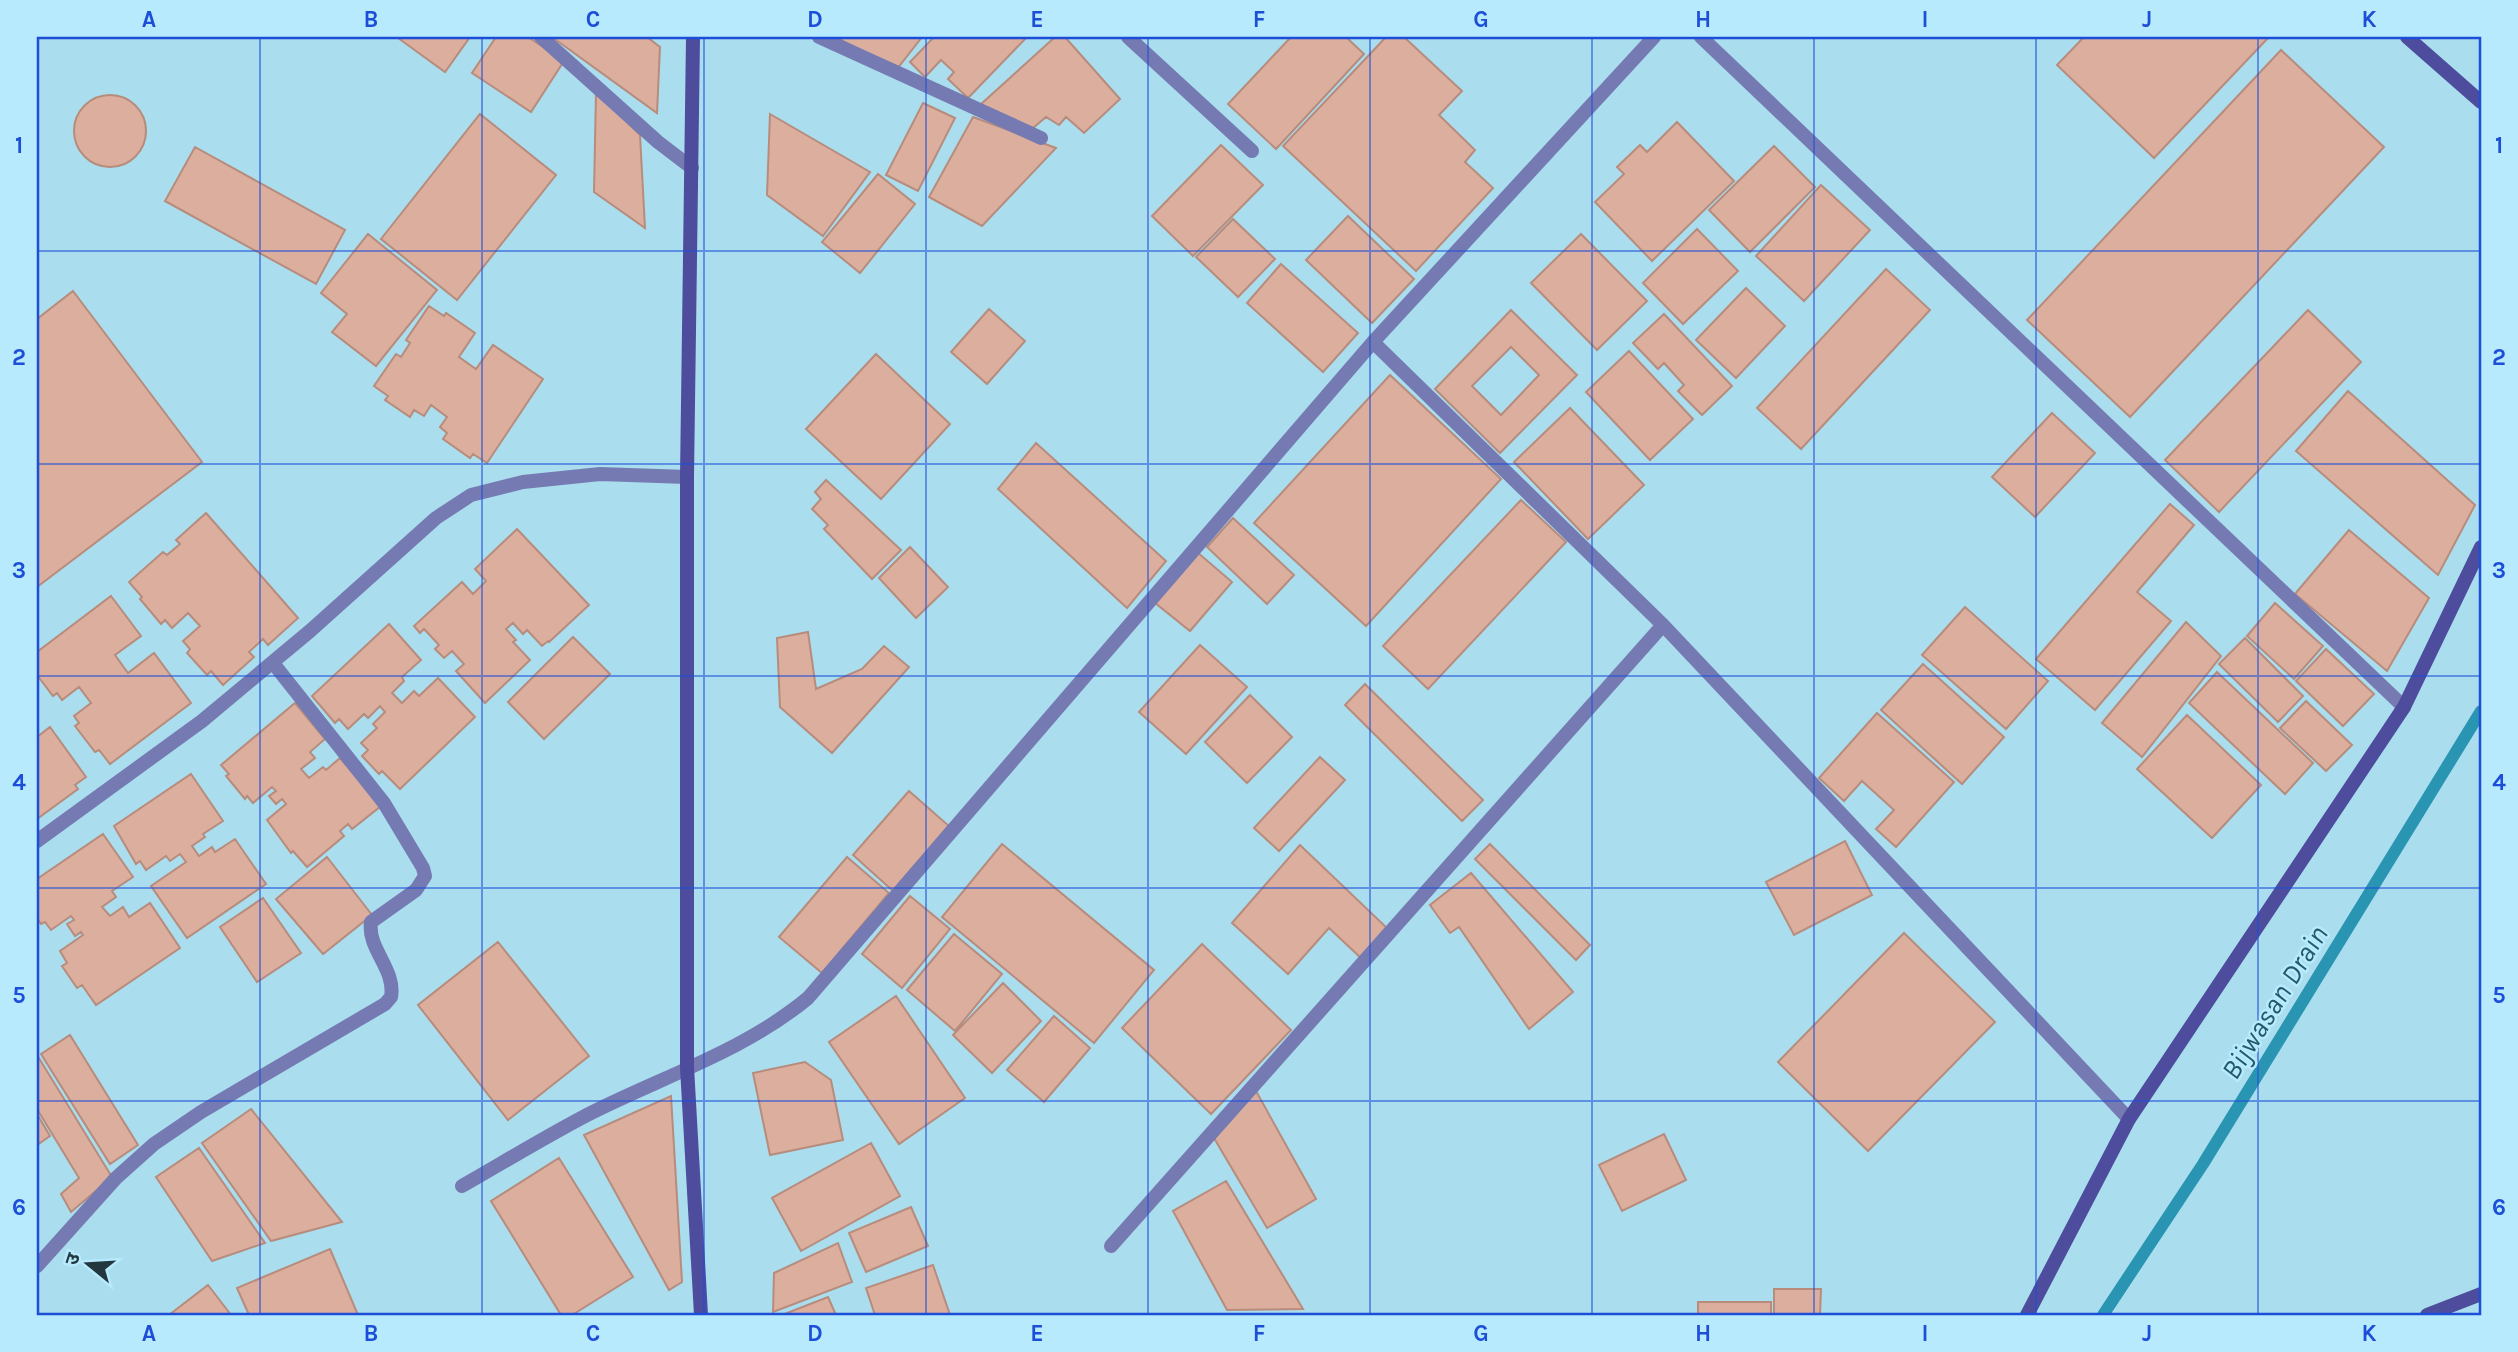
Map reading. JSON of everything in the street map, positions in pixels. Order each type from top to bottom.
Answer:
[{"type":"main road","points":[[2407,37],[2481,102]]},
{"type":"main road","points":[[690,39],[692,168],[687,477],[687,1067],[701,1315]]},
{"type":"main road","points":[[2027,1315],[2129,1119],[2404,707],[2481,547]]},
{"type":"main road","points":[[2427,1315],[2481,1294]]},
{"type":"street","points":[[541,37],[658,142],[692,168]]},
{"type":"street","points":[[819,37],[1041,138]]},
{"type":"street","points":[[1128,37],[1252,150]]},
{"type":"street","points":[[462,1186],[587,1115],[773,1026],[808,999],[1373,342],[1654,37]]},
{"type":"street","points":[[1701,37],[2404,707]]},
{"type":"street","points":[[1373,342],[1663,625],[2129,1119]]},
{"type":"street","points":[[37,841],[202,721],[273,663],[436,518],[471,495],[523,482],[600,474],[687,477]]},
{"type":"street","points":[[1111,1246],[1663,625]]},
{"type":"street","points":[[37,1266],[116,1178],[154,1144],[201,1112],[391,998],[392,979],[370,931],[371,922],[416,890],[425,876],[423,868],[384,803],[273,663]]},
{"type":"building","points":[[399,37],[470,37],[445,72]]},
{"type":"building","points":[[496,37],[528,37],[564,61],[531,112],[472,73]]},
{"type":"building","points":[[552,37],[647,37],[660,47],[657,113]]},
{"type":"building","points":[[835,37],[922,37],[897,69]]},
{"type":"building","points":[[934,37],[1027,37],[968,98],[948,79],[954,72],[941,60],[925,77],[910,62]]},
{"type":"building","points":[[1055,37],[1065,37],[1120,99],[1084,133],[1066,117],[1059,125],[1046,117],[1033,128],[980,105]]},
{"type":"building","points":[[1291,37],[1346,37],[1364,54],[1276,149],[1228,104]]},
{"type":"building","points":[[1386,37],[1404,37],[1462,91],[1439,115],[1475,150],[1465,162],[1493,188],[1416,271],[1283,146]]},
{"type":"building","points":[[2084,37],[2269,37],[2154,158],[2057,65]]},
{"type":"building","points":[[2281,50],[2384,147],[2130,417],[2027,320]]},
{"type":"building","points":[[596,92],[640,135],[645,228],[594,192]]},
{"type":"building","points":[[110,95],[124,98],[136,105],[143,117],[146,131],[143,145],[136,157],[124,164],[110,167],[96,164],[84,157],[77,145],[74,131],[77,117],[84,105],[96,98]]},
{"type":"building","points":[[923,103],[955,118],[918,191],[886,175]]},
{"type":"building","points":[[480,114],[556,175],[457,300],[381,239]]},
{"type":"building","points":[[770,114],[870,172],[823,236],[767,195]]},
{"type":"building","points":[[973,117],[1056,148],[982,226],[929,197]]},
{"type":"building","points":[[1677,122],[1734,181],[1652,261],[1595,202],[1624,174],[1617,167],[1640,145],[1647,152]]},
{"type":"building","points":[[1221,145],[1263,185],[1193,256],[1152,216]]},
{"type":"building","points":[[1774,146],[1815,187],[1750,252],[1709,210]]},
{"type":"building","points":[[195,147],[345,230],[316,284],[165,201]]},
{"type":"building","points":[[878,174],[915,204],[860,273],[822,242]]},
{"type":"building","points":[[1821,185],[1870,230],[1804,301],[1756,256]]},
{"type":"building","points":[[1348,216],[1414,279],[1372,323],[1306,260]]},
{"type":"building","points":[[1233,219],[1275,259],[1238,297],[1196,257]]},
{"type":"building","points":[[1697,229],[1738,271],[1683,324],[1643,283]]},
{"type":"building","points":[[368,234],[437,290],[376,366],[332,332],[347,314],[321,293]]},
{"type":"building","points":[[1581,234],[1647,301],[1597,350],[1531,283]]},
{"type":"building","points":[[1281,264],[1358,333],[1323,372],[1247,303]]},
{"type":"building","points":[[1886,269],[1930,310],[1801,449],[1757,408]]},
{"type":"building","points":[[1746,288],[1785,326],[1736,378],[1696,340]]},
{"type":"building","points":[[73,291],[202,462],[37,587],[37,319]]},
{"type":"building","points":[[429,306],[444,316],[446,313],[475,333],[459,357],[476,369],[493,345],[543,379],[487,463],[473,454],[470,458],[443,439],[447,433],[440,427],[447,417],[431,405],[424,416],[414,410],[410,417],[385,400],[388,396],[374,386],[396,354],[401,357],[410,343],[406,340]]},
{"type":"building","points":[[989,309],[1025,341],[987,384],[951,352]]},
{"type":"building","points":[[1511,310],[1577,375],[1500,453],[1435,389]],"holes":[[[1511,347],[1539,375],[1501,415],[1472,386]]]},
{"type":"building","points":[[2308,310],[2361,362],[2219,512],[2165,460]]},
{"type":"building","points":[[1664,314],[1732,386],[1702,415],[1678,391],[1684,385],[1664,363],[1658,369],[1633,343]]},
{"type":"building","points":[[1629,351],[1693,419],[1650,460],[1586,392]]},
{"type":"building","points":[[876,354],[950,424],[881,499],[806,429]]},
{"type":"building","points":[[1390,375],[1501,479],[1366,626],[1254,523]]},
{"type":"building","points":[[2348,391],[2475,505],[2438,575],[2296,451]]},
{"type":"building","points":[[1570,408],[1644,485],[1588,539],[1514,462]]},
{"type":"building","points":[[2052,413],[2095,453],[2035,517],[1992,477]]},
{"type":"building","points":[[1036,443],[1166,561],[1127,608],[998,489]]},
{"type":"building","points":[[826,480],[901,550],[872,579],[824,529],[828,525],[812,509],[821,499],[815,492]]},
{"type":"building","points":[[1521,500],[1566,542],[1428,689],[1383,646]]},
{"type":"building","points":[[2170,504],[2194,525],[2137,592],[2171,621],[2095,710],[2036,659]]},
{"type":"building","points":[[206,513],[298,618],[268,645],[263,639],[249,652],[254,657],[223,685],[211,671],[207,675],[187,653],[190,649],[183,641],[200,626],[188,613],[172,628],[165,620],[161,624],[129,582],[163,552],[167,555],[180,544],[176,540]]},
{"type":"building","points":[[1233,518],[1294,575],[1267,604],[1207,547]]},
{"type":"building","points":[[517,529],[589,605],[542,646],[527,630],[523,634],[513,623],[506,629],[516,640],[513,642],[530,660],[485,703],[456,671],[464,664],[452,651],[444,658],[435,649],[439,645],[424,629],[420,633],[414,626],[462,582],[473,594],[486,581],[475,569]]},
{"type":"building","points":[[2349,530],[2429,598],[2387,671],[2295,594]]},
{"type":"building","points":[[910,547],[948,587],[916,618],[879,578]]},
{"type":"building","points":[[1197,552],[1232,582],[1190,631],[1154,602]]},
{"type":"building","points":[[111,596],[141,636],[115,655],[128,673],[154,653],[191,703],[110,764],[99,750],[95,752],[75,726],[79,723],[74,716],[91,703],[79,687],[62,700],[57,693],[53,696],[37,675],[37,652]]},
{"type":"building","points":[[2275,603],[2323,646],[2294,679],[2247,636]]},
{"type":"building","points":[[1965,607],[2048,681],[2006,729],[1922,655]]},
{"type":"building","points":[[2186,622],[2221,656],[2142,757],[2102,723]]},
{"type":"building","points":[[389,624],[421,660],[402,677],[404,681],[392,693],[402,703],[414,691],[419,696],[438,678],[475,717],[400,789],[382,771],[379,774],[362,756],[368,750],[361,743],[377,728],[373,724],[385,712],[380,706],[368,718],[364,714],[348,729],[339,719],[335,723],[312,696]]},
{"type":"building","points":[[808,632],[816,689],[862,669],[884,646],[909,667],[832,753],[780,707],[777,638]]},
{"type":"building","points":[[573,637],[610,674],[544,739],[508,702]]},
{"type":"building","points":[[2245,638],[2303,696],[2278,722],[2219,664]]},
{"type":"building","points":[[1200,645],[1247,687],[1186,754],[1139,712]]},
{"type":"building","points":[[2326,649],[2374,694],[2343,726],[2296,681]]},
{"type":"building","points":[[1923,664],[2004,737],[1962,784],[1881,710]]},
{"type":"building","points":[[2217,672],[2313,763],[2285,794],[2189,703]]},
{"type":"building","points":[[1365,684],[1483,800],[1462,821],[1345,705]]},
{"type":"building","points":[[1250,695],[1292,737],[1247,783],[1205,742]]},
{"type":"building","points":[[2306,701],[2352,745],[2326,771],[2280,728]]},
{"type":"building","points":[[295,703],[325,739],[310,752],[315,758],[301,769],[309,778],[323,767],[326,770],[340,758],[381,806],[352,829],[348,824],[340,831],[344,836],[307,867],[293,851],[291,853],[267,820],[286,804],[282,799],[276,804],[269,796],[276,791],[272,787],[253,803],[247,796],[245,799],[226,776],[229,774],[221,765]]},
{"type":"building","points":[[1877,713],[1954,782],[1896,847],[1876,829],[1894,810],[1862,781],[1844,801],[1819,778]]},
{"type":"building","points":[[2187,715],[2261,785],[2212,838],[2137,769]]},
{"type":"building","points":[[50,727],[86,777],[75,785],[78,789],[37,819],[37,737]]},
{"type":"building","points":[[1320,757],[1345,780],[1279,851],[1254,828]]},
{"type":"building","points":[[191,774],[223,821],[203,834],[205,837],[192,846],[199,856],[212,847],[215,852],[235,839],[266,884],[187,938],[151,886],[186,862],[180,854],[170,861],[166,856],[146,870],[140,861],[136,864],[114,826]]},
{"type":"building","points":[[909,791],[949,826],[893,891],[853,855]]},
{"type":"building","points":[[103,834],[133,877],[112,891],[116,897],[102,907],[110,916],[123,907],[129,917],[150,903],[180,948],[96,1005],[82,985],[77,988],[62,966],[67,963],[60,951],[83,935],[81,932],[75,936],[67,924],[74,920],[71,916],[51,930],[45,922],[41,924],[37,918],[37,879]]},
{"type":"building","points":[[1845,841],[1872,895],[1794,935],[1766,882]]},
{"type":"building","points":[[1002,844],[1154,970],[1094,1043],[942,917]]},
{"type":"building","points":[[1490,844],[1590,945],[1576,960],[1475,859]]},
{"type":"building","points":[[1300,845],[1389,930],[1362,959],[1329,928],[1288,974],[1232,923]]},
{"type":"building","points":[[327,857],[372,915],[323,954],[276,899]]},
{"type":"building","points":[[847,857],[889,893],[822,973],[779,937]]},
{"type":"building","points":[[1471,873],[1573,992],[1529,1029],[1459,927],[1450,933],[1430,905]]},
{"type":"building","points":[[910,896],[950,929],[902,988],[862,954]]},
{"type":"building","points":[[263,898],[301,953],[257,982],[220,927]]},
{"type":"building","points":[[1904,933],[1995,1022],[1868,1151],[1778,1062]]},
{"type":"building","points":[[954,934],[1002,974],[955,1031],[907,990]]},
{"type":"building","points":[[498,942],[589,1056],[508,1120],[418,1005]]},
{"type":"building","points":[[1202,944],[1291,1030],[1211,1114],[1122,1028]]},
{"type":"building","points":[[1003,983],[1041,1021],[992,1073],[953,1035]]},
{"type":"building","points":[[896,996],[965,1098],[899,1144],[829,1042]]},
{"type":"building","points":[[1054,1016],[1090,1048],[1044,1102],[1007,1070]]},
{"type":"building","points":[[70,1035],[138,1145],[110,1164],[41,1054]]},
{"type":"building","points":[[37,1055],[112,1177],[71,1212],[61,1194],[79,1178],[37,1109]]},
{"type":"building","points":[[805,1062],[831,1080],[843,1140],[770,1155],[753,1073]]},
{"type":"building","points":[[1256,1091],[1316,1199],[1267,1228],[1214,1138]]},
{"type":"building","points":[[671,1096],[682,1282],[669,1290],[584,1135]]},
{"type":"building","points":[[251,1109],[342,1222],[271,1241],[202,1143]]},
{"type":"building","points":[[37,1114],[50,1136],[37,1145]]},
{"type":"building","points":[[1664,1134],[1686,1180],[1622,1211],[1599,1165]]},
{"type":"building","points":[[871,1143],[900,1196],[801,1251],[772,1198]]},
{"type":"building","points":[[199,1148],[265,1243],[212,1261],[156,1177]]},
{"type":"building","points":[[559,1158],[633,1277],[572,1315],[561,1315],[491,1201]]},
{"type":"building","points":[[1226,1181],[1303,1309],[1227,1310],[1173,1211]]},
{"type":"building","points":[[911,1207],[928,1246],[866,1272],[849,1233]]},
{"type":"building","points":[[838,1243],[852,1282],[773,1312],[774,1273]]},
{"type":"building","points":[[330,1249],[358,1315],[249,1315],[237,1288]]},
{"type":"building","points":[[933,1265],[950,1315],[875,1315],[866,1288]]},
{"type":"building","points":[[208,1285],[231,1315],[169,1315]]},
{"type":"building","points":[[1774,1289],[1821,1289],[1820,1315],[1774,1315]]},
{"type":"building","points":[[828,1297],[836,1315],[782,1315]]},
{"type":"building","points":[[1698,1302],[1771,1302],[1771,1315],[1698,1315]]},
{"type":"waterway","name":"Bijwasan Drain","points":[[2103,1315],[2203,1164],[2481,711]]}]
